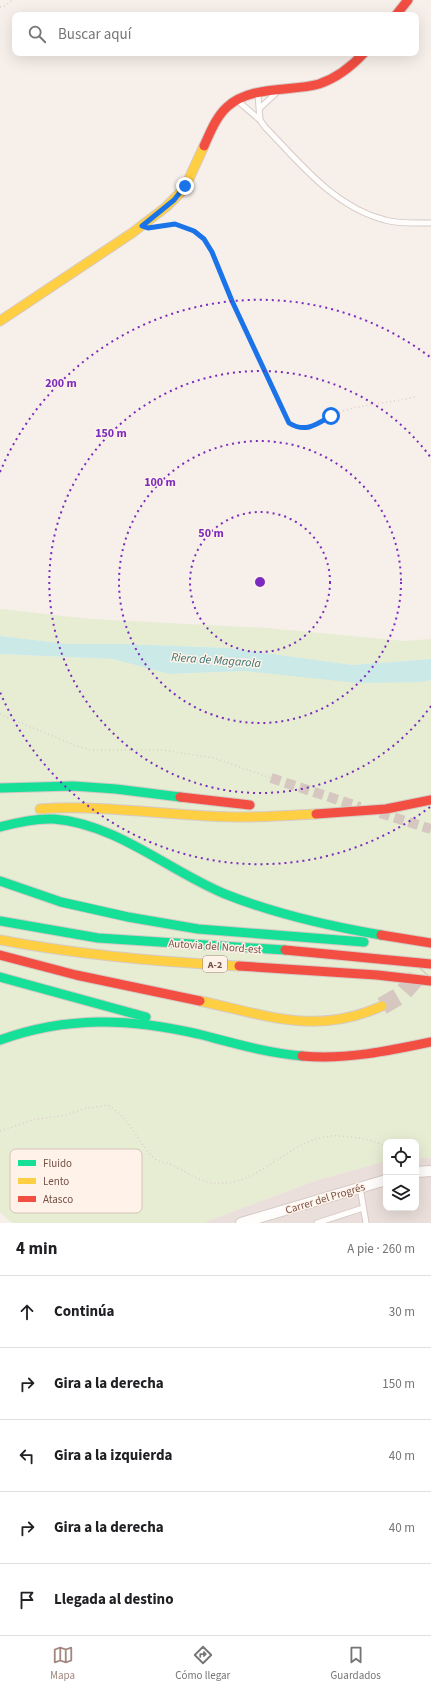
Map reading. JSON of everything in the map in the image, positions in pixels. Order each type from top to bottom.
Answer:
[{"type":"main road","points":[[398,12],[408,0]]},
{"type":"main road","points":[[0,321],[58,284],[142,226],[174,200],[185,186],[203,147],[222,113],[230,104],[258,93],[317,84],[331,80],[343,72],[361,56]]},
{"type":"main road","points":[[0,788],[21,786],[116,789],[257,806]]},
{"type":"main road","points":[[0,821],[21,813],[64,807],[243,817],[320,814],[386,809],[431,800]]},
{"type":"main road","points":[[279,807],[357,806],[415,803]]},
{"type":"main road","points":[[0,827],[18,822],[40,819],[66,820],[88,825],[134,846],[201,883],[258,906],[317,923],[431,943]]},
{"type":"main road","points":[[0,881],[60,902],[128,917],[198,929],[431,948]]},
{"type":"main road","name":"Autovia del Nord-est","points":[[0,921],[98,938],[285,950],[431,964]]},
{"type":"main road","name":"Autovia del Nord-est","points":[[0,940],[97,955],[379,974],[431,981]]},
{"type":"main road","points":[[0,955],[104,981],[285,1019],[316,1022],[333,1020],[361,1015],[382,1006]]},
{"type":"main road","points":[[0,977],[150,1018],[195,1034]]},
{"type":"main road","points":[[0,1040],[43,1027],[68,1022],[95,1021],[121,1022],[195,1034],[269,1052],[319,1058],[360,1055],[431,1042]]},
{"type":"street","points":[[419,1172],[431,1171]]},
{"type":"street","name":"Carrer del Progrés","points":[[241,1223],[383,1181]]},
{"type":"lane","points":[[260,108],[282,89]]},
{"type":"lane","points":[[258,93],[260,120]]},
{"type":"lane","points":[[237,100],[260,120],[264,127],[337,198],[386,221],[431,222]]},
{"type":"lane","points":[[360,1187],[366,1223]]},
{"type":"lane","points":[[317,1223],[363,1208]]},
{"type":"path","points":[[0,7],[5,6],[12,0]]},
{"type":"path","points":[[162,226],[175,224],[188,228],[200,234],[208,245],[232,301],[289,423],[295,427],[307,428],[337,413],[357,407],[415,397]]},
{"type":"path","points":[[0,714],[74,745],[91,750],[162,750],[214,758],[271,778]]},
{"type":"path","points":[[0,1131],[32,1120],[66,1115],[83,1109],[108,1105],[125,1118],[153,1158],[162,1163],[171,1164],[178,1170],[207,1182],[228,1183],[247,1177],[267,1168],[285,1155],[305,1144],[324,1137],[340,1136],[357,1138],[383,1146]]},
{"type":"shaded area","points":[[419,1158],[431,1158],[431,1223],[202,1223],[317,1180],[383,1162],[383,1211],[419,1211]]},
{"type":"green space","points":[[0,609],[90,619],[267,628],[404,641],[431,639],[431,659],[352,665],[229,648],[123,644],[67,644],[0,636]]},
{"type":"green space","points":[[0,654],[113,659],[169,674],[244,671],[422,682],[431,680],[431,1158],[419,1158],[419,1139],[383,1139],[383,1162],[317,1180],[202,1223],[12,1223],[0,1212]]},
{"type":"water","name":"Riera de Magarola","points":[[0,636],[67,644],[123,644],[229,648],[352,665],[431,659],[431,680],[422,682],[358,683],[244,671],[169,674],[113,659],[0,654]]},
{"type":"tunnel","points":[[271,778],[360,807]]},
{"type":"tunnel","points":[[380,813],[431,829]]},
{"type":"tunnel","points":[[382,1006],[401,995],[423,970]]},
{"type":"traffic: fast","points":[[0,788],[73,786],[116,789],[180,797]]},
{"type":"traffic: fast","points":[[0,827],[40,819],[54,819],[77,823],[121,839],[225,894],[263,908],[302,919],[381,935]]},
{"type":"traffic: fast","points":[[0,881],[61,902],[128,917],[198,929],[364,942]]},
{"type":"traffic: fast","points":[[0,921],[98,938],[285,950]]},
{"type":"traffic: fast","points":[[0,977],[146,1017]]},
{"type":"traffic: fast","points":[[0,1040],[25,1032],[74,1023],[123,1023],[172,1029],[263,1050],[302,1056]]},
{"type":"traffic: slow","points":[[0,321],[132,233],[166,207],[181,192],[187,183],[204,146]]},
{"type":"traffic: slow","points":[[40,809],[91,808],[243,817],[316,814]]},
{"type":"traffic: slow","points":[[0,940],[59,950],[119,957],[239,966]]},
{"type":"traffic: slow","points":[[200,1001],[269,1017],[313,1021],[335,1020],[358,1015],[382,1006]]},
{"type":"traffic: jam","points":[[398,12],[408,0]]},
{"type":"traffic: jam","points":[[204,146],[220,115],[227,107],[237,100],[247,95],[259,92],[319,84],[332,79],[343,72],[361,56]]},
{"type":"traffic: jam","points":[[180,797],[250,805]]},
{"type":"traffic: jam","points":[[316,814],[386,809],[431,800]]},
{"type":"traffic: jam","points":[[381,935],[431,943]]},
{"type":"traffic: jam","points":[[285,950],[431,964]]},
{"type":"traffic: jam","points":[[0,955],[76,975],[200,1001]]},
{"type":"traffic: jam","points":[[239,966],[377,975],[431,981]]},
{"type":"traffic: jam","points":[[302,1056],[351,1056],[431,1042]]},
{"type":"route","points":[[185,186],[174,200],[142,226],[148,228],[175,224],[200,234],[212,252],[232,301],[282,411],[289,423],[295,427],[307,428],[331,416]]}]
